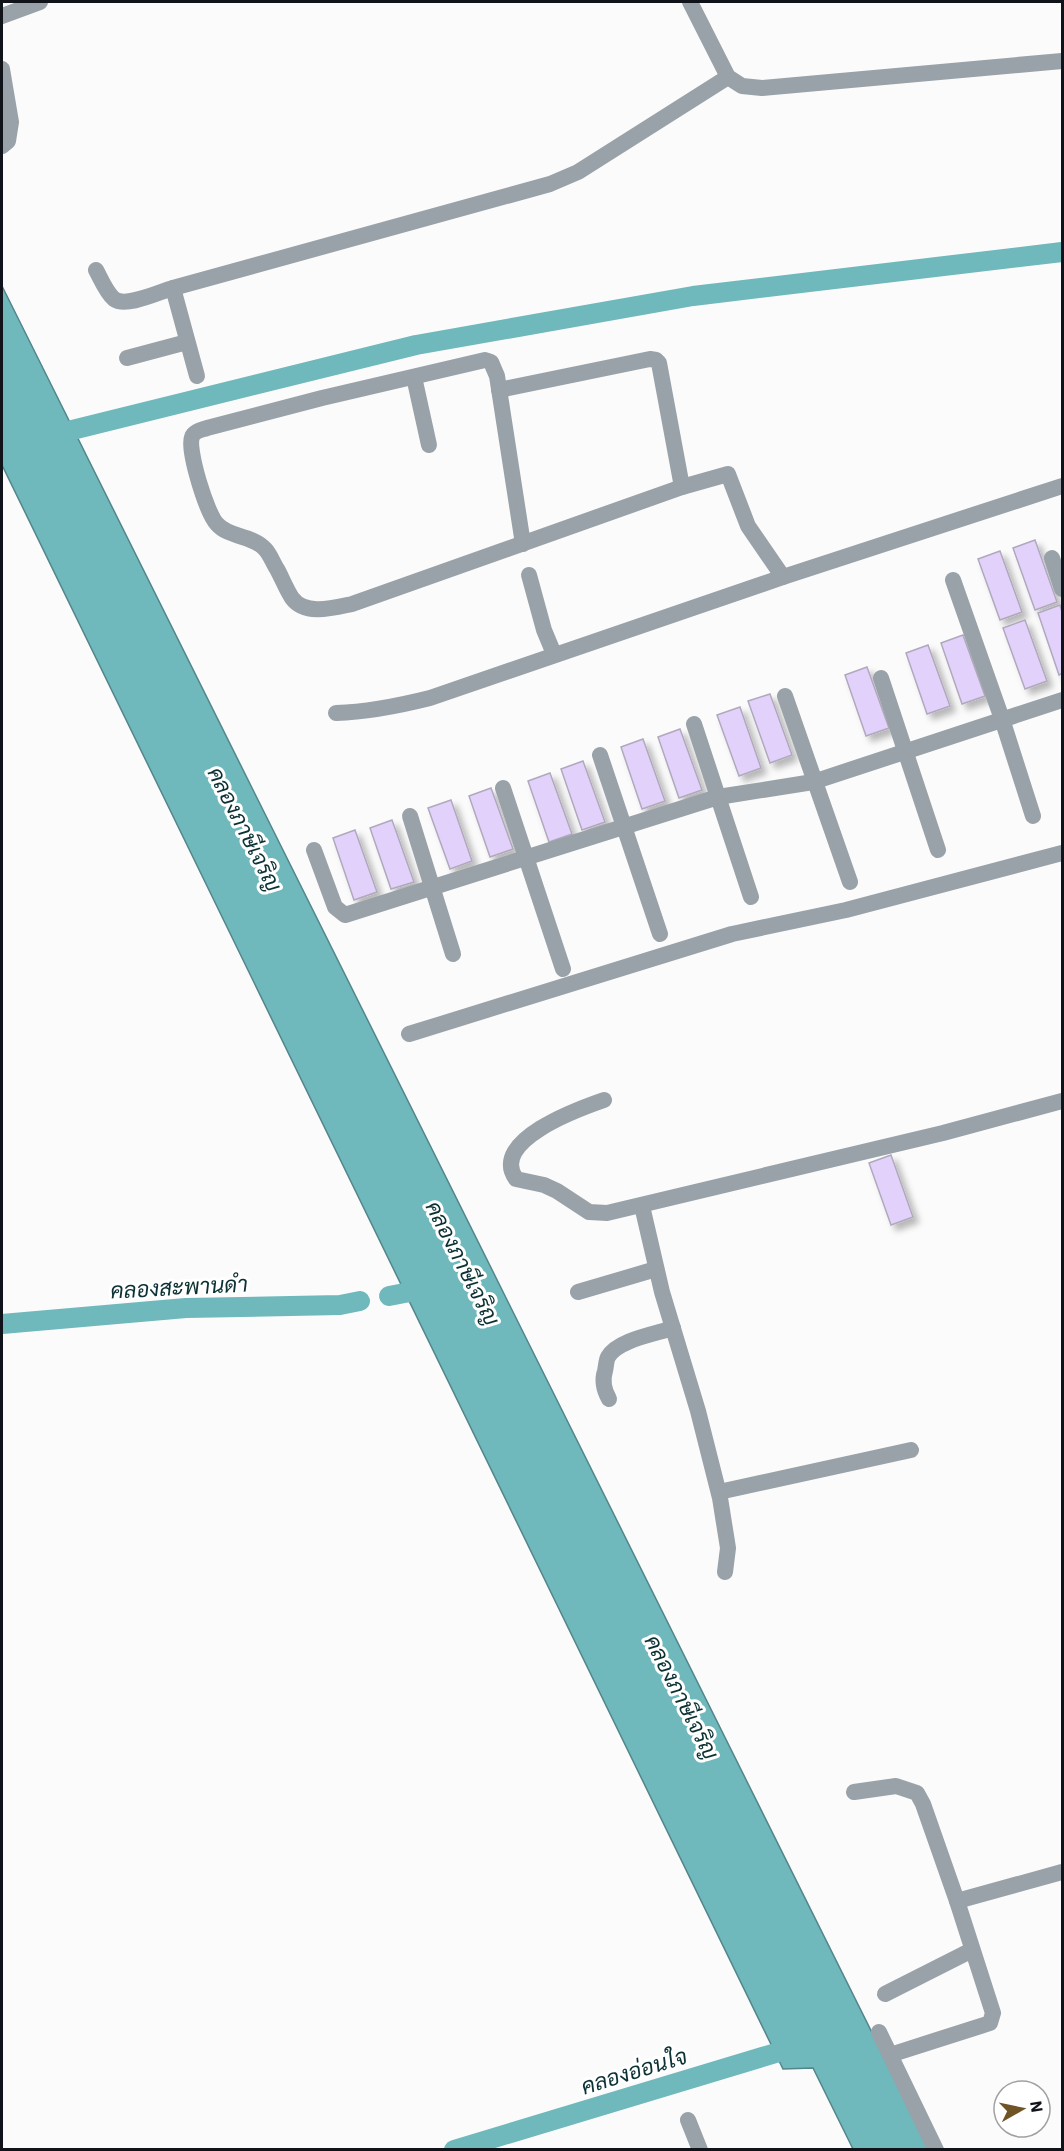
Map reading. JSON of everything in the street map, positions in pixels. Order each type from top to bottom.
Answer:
[{"type":"street","points":[[690,2],[728,77],[742,86],[762,88],[1062,61]]},
{"type":"street","points":[[2,16],[30,3]]},
{"type":"street","points":[[2,69],[11,122],[8,141],[2,146]]},
{"type":"street","points":[[96,270],[109,294],[115,300],[129,302],[565,178],[728,77]]},
{"type":"street","points":[[173,288],[197,376]]},
{"type":"street","points":[[127,358],[187,342]]},
{"type":"street","points":[[499,390],[650,359],[656,360],[659,363],[682,487]]},
{"type":"street","points":[[523,544],[499,390],[494,367],[485,360],[322,398],[207,428],[195,433],[191,438],[198,481],[215,523],[225,531],[259,544],[266,550],[292,598],[300,606],[329,609],[352,604],[523,544],[682,487],[728,474],[748,526],[783,577]]},
{"type":"street","points":[[414,377],[429,445]]},
{"type":"street","points":[[336,714],[394,708],[430,698],[783,577],[1062,486]]},
{"type":"street","points":[[1052,558],[1062,589]]},
{"type":"street","points":[[529,575],[544,630],[554,654]]},
{"type":"street","points":[[953,580],[1033,816]]},
{"type":"street","points":[[881,678],[938,850]]},
{"type":"street","points":[[785,696],[813,782],[850,882]]},
{"type":"street","points":[[314,850],[335,907],[345,915],[718,797],[813,782],[1062,700]]},
{"type":"street","points":[[694,723],[750,897]]},
{"type":"street","points":[[600,755],[660,934]]},
{"type":"street","points":[[503,788],[563,969]]},
{"type":"street","points":[[410,816],[453,954]]},
{"type":"street","points":[[409,1034],[732,934],[846,910],[1062,854]]},
{"type":"street","points":[[604,1100],[573,1111],[533,1134],[512,1155],[510,1164],[516,1179],[544,1185],[589,1212],[607,1214],[943,1133],[1062,1101]]},
{"type":"street","points":[[642,1206],[656,1269],[698,1411],[719,1492],[728,1548],[725,1572]]},
{"type":"street","points":[[578,1292],[656,1269]]},
{"type":"street","points":[[609,1399],[605,1392],[603,1377],[608,1358],[615,1348],[626,1342],[673,1328]]},
{"type":"street","points":[[719,1492],[911,1450]]},
{"type":"street","points":[[854,1792],[896,1786],[917,1792],[957,1901],[993,2013],[990,2023],[890,2055]]},
{"type":"street","points":[[957,1901],[1062,1872]]},
{"type":"street","points":[[885,1994],[972,1950]]},
{"type":"street","points":[[879,2032],[936,2150]]},
{"type":"street","points":[[688,2120],[699,2150]]},
{"type":"water","name":"คลองภาษีเจริญ","points":[[2,286],[930,2149],[853,2149],[813,2068],[783,2069],[2,465]]},
{"type":"building","points":[[1035,540],[1057,602],[1035,610],[1013,548]]},
{"type":"building","points":[[1000,551],[1022,612],[1000,620],[978,559]]},
{"type":"building","points":[[1060,605],[1062,673],[1059,675],[1038,613]]},
{"type":"building","points":[[1025,620],[1047,681],[1025,689],[1003,628]]},
{"type":"building","points":[[963,635],[985,696],[962,704],[941,643]]},
{"type":"building","points":[[928,645],[950,706],[927,714],[906,653]]},
{"type":"building","points":[[867,667],[889,728],[866,736],[845,675]]},
{"type":"building","points":[[770,694],[792,755],[770,763],[748,701]]},
{"type":"building","points":[[740,707],[761,768],[739,776],[717,715]]},
{"type":"building","points":[[680,729],[702,790],[679,798],[658,737]]},
{"type":"building","points":[[643,739],[665,801],[642,809],[621,747]]},
{"type":"building","points":[[583,761],[605,822],[582,830],[561,769]]},
{"type":"building","points":[[550,773],[572,834],[549,842],[528,781]]},
{"type":"building","points":[[491,788],[513,849],[490,857],[469,796]]},
{"type":"building","points":[[451,800],[472,861],[450,869],[428,808]]},
{"type":"building","points":[[392,820],[414,882],[391,889],[370,828]]},
{"type":"building","points":[[355,830],[377,892],[354,900],[333,838]]},
{"type":"building","points":[[891,1155],[913,1217],[891,1225],[869,1163]]},
{"type":"waterway","points":[[48,436],[416,345],[693,296],[1062,252]]},
{"type":"waterway","name":"คลองสะพานดำ","points":[[389,1296],[431,1288]]},
{"type":"waterway","name":"คลองสะพานดำ","points":[[2,1324],[186,1308],[340,1305],[360,1301]]},
{"type":"waterway","name":"คลองอ่อนใจ","points":[[454,2150],[799,2046]]}]
